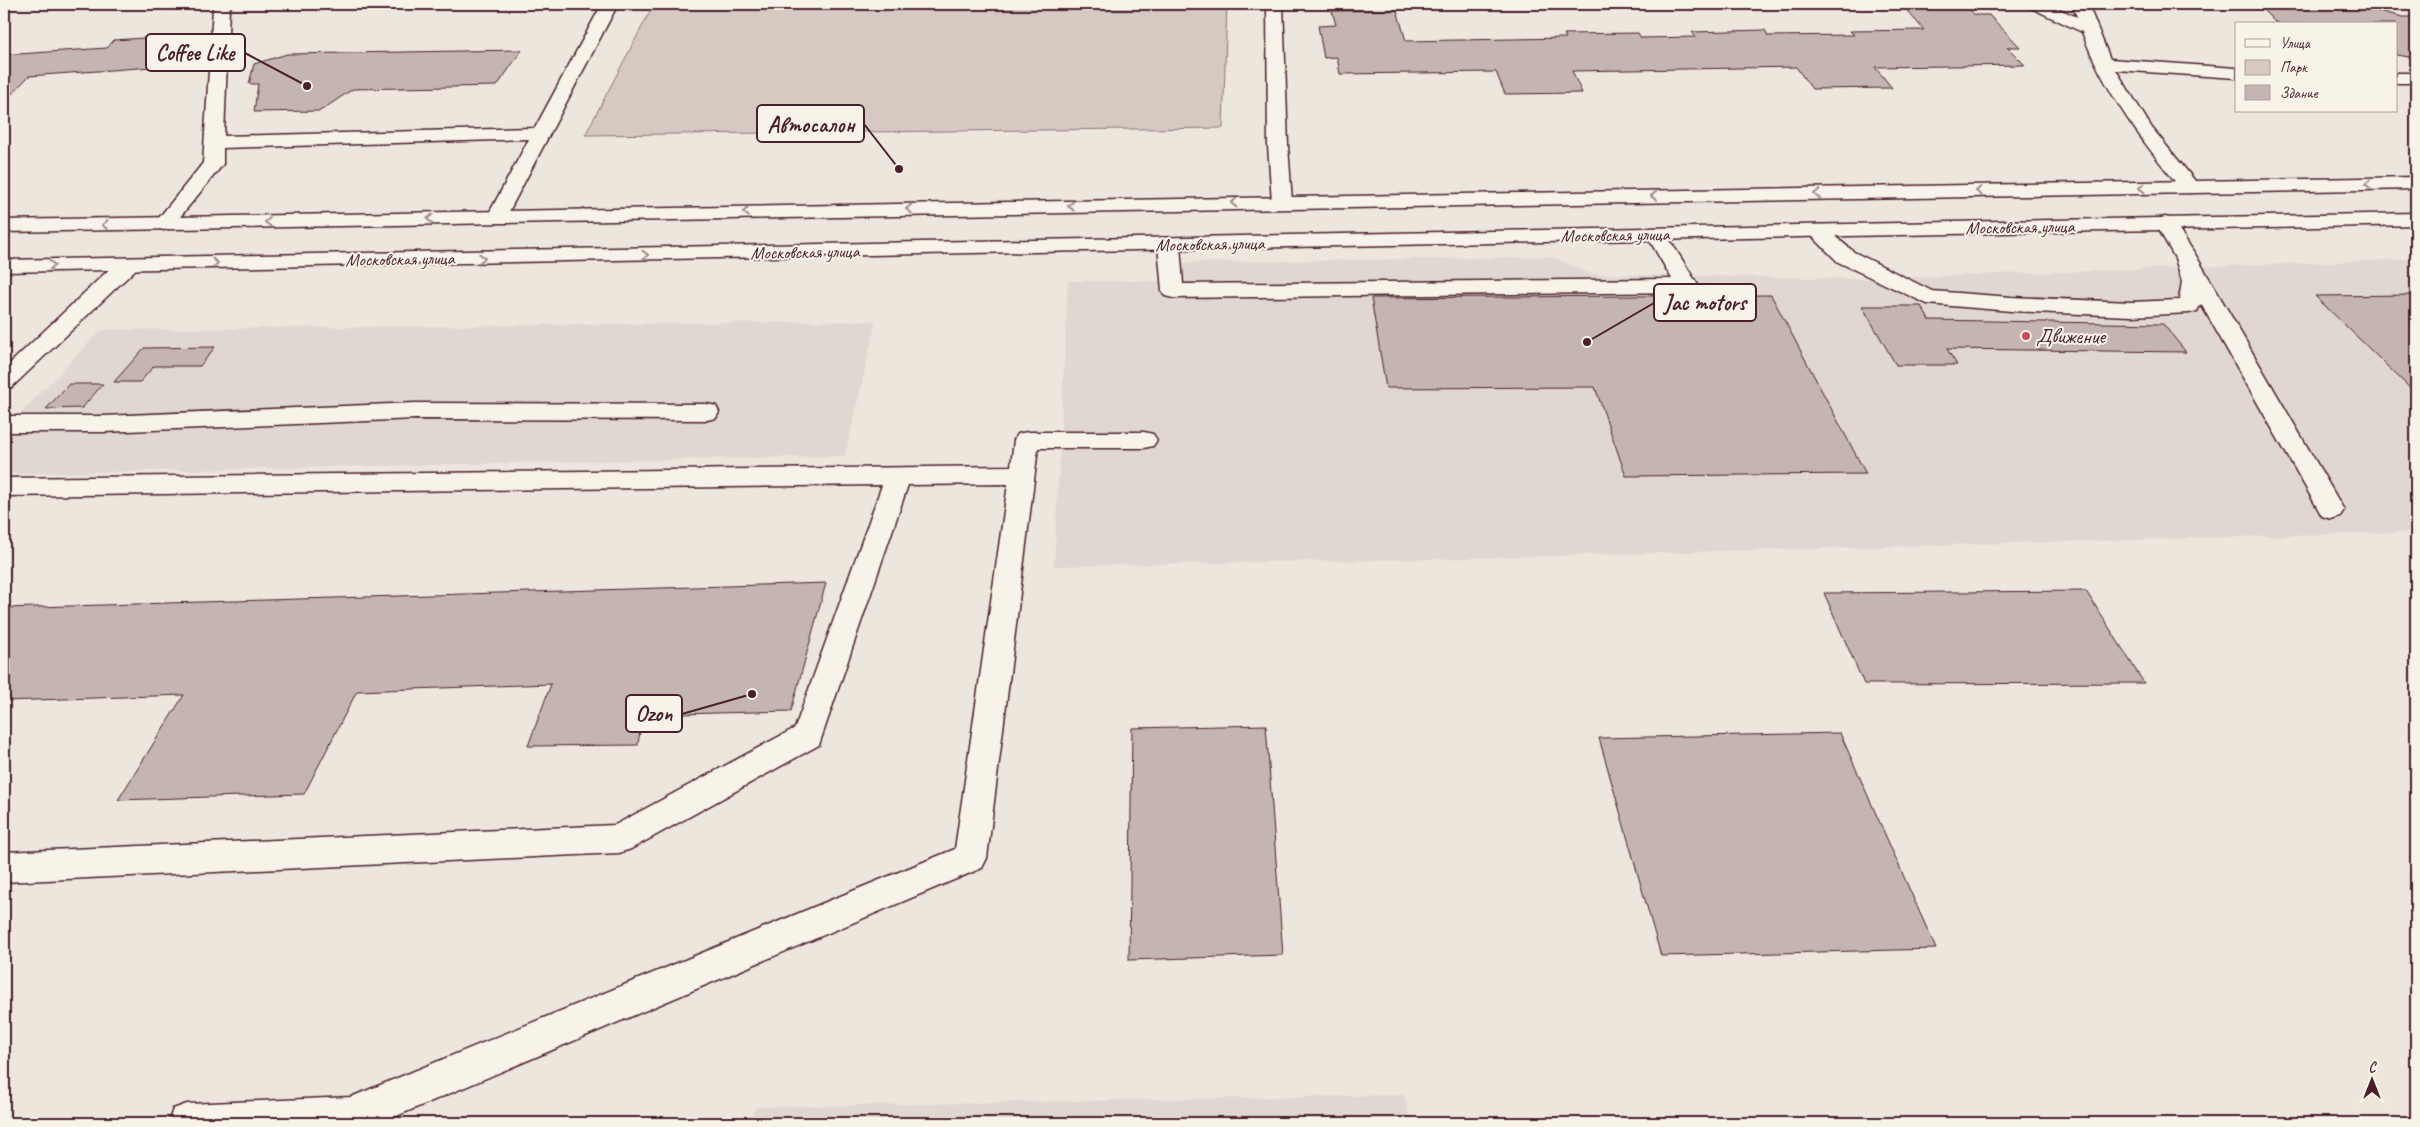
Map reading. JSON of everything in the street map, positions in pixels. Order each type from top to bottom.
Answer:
[{"type":"main road","points":[[164,224],[213,164],[221,8],[225,4]]},
{"type":"main road","points":[[497,217],[610,4]]},
{"type":"main road","points":[[1275,4],[1278,146],[1282,202]]},
{"type":"main road","points":[[2035,4],[2088,28]]},
{"type":"main road","points":[[2080,4],[2103,64],[2144,131],[2190,187]]},
{"type":"main road","points":[[2103,64],[2235,73]]},
{"type":"main road","points":[[2398,78],[2416,78]]},
{"type":"main road","points":[[215,142],[542,133]]},
{"type":"main road","name":"Московская улица","points":[[4,226],[2416,183]]},
{"type":"main road","name":"Московская улица","points":[[4,266],[1169,245],[2416,219]]},
{"type":"main road","points":[[2165,223],[2331,510]]},
{"type":"main road","points":[[1818,232],[1846,257],[1927,296],[2011,304],[2131,309],[2189,306],[2193,281],[2184,254]]},
{"type":"main road","points":[[1169,245],[1173,291],[1687,285],[1656,234]]},
{"type":"main road","points":[[4,382],[128,264]]},
{"type":"main road","points":[[4,424],[103,424],[414,411],[707,412]]},
{"type":"main road","points":[[187,1123],[349,1120],[970,858],[1027,440],[1144,440]]},
{"type":"main road","points":[[4,487],[1022,475]]},
{"type":"main road","points":[[4,867],[618,839],[808,736],[898,476]]},
{"type":"shaded area","points":[[1553,257],[1590,274],[1864,279],[2416,259],[2416,532],[1433,559],[1054,566],[1068,281],[1170,281],[1171,263]]},
{"type":"shaded area","points":[[876,321],[845,456],[4,474],[4,431],[101,330]]},
{"type":"shaded area","points":[[1404,1095],[1411,1123],[748,1123],[756,1107]]},
{"type":"green space","points":[[654,4],[1227,4],[1223,128],[585,135]]},
{"type":"building","points":[[1901,4],[1964,4],[1975,15],[1989,15],[2020,47],[2007,47],[2025,65],[1875,67],[1892,88],[1812,89],[1796,67],[1572,71],[1582,93],[1505,94],[1496,72],[1340,74],[1337,57],[1324,58],[1318,26],[1336,25],[1332,11],[1397,10],[1406,41],[1566,38],[1564,34],[1638,33],[1641,38],[1696,37],[1692,32],[1765,30],[1768,36],[1854,35],[1850,31],[1924,30]]},
{"type":"building","points":[[2257,4],[2350,4],[2403,17],[2416,17],[2416,58],[2398,55],[2398,22],[2275,22]]},
{"type":"building","points":[[192,35],[166,66],[29,76],[4,102],[4,55],[107,48],[114,40]]},
{"type":"building","points":[[522,50],[497,86],[353,89],[320,111],[254,112],[258,84],[249,84],[254,64],[287,54]]},
{"type":"building","points":[[1771,295],[1866,474],[1626,476],[1595,387],[1386,388],[1371,298]]},
{"type":"building","points":[[2416,295],[2416,394],[2315,296]]},
{"type":"building","name":"Движение","points":[[1862,306],[1921,306],[1929,320],[2163,324],[2186,352],[1947,349],[1957,365],[1896,365]]},
{"type":"building","points":[[215,347],[200,366],[154,366],[140,382],[114,382],[144,348]]},
{"type":"building","points":[[69,384],[103,384],[82,408],[46,409]]},
{"type":"building","points":[[826,583],[791,711],[642,715],[638,745],[528,746],[551,684],[357,691],[304,794],[118,800],[184,695],[4,701],[4,608]]},
{"type":"building","points":[[2086,591],[2144,683],[1864,684],[1824,593]]},
{"type":"building","points":[[1266,725],[1283,955],[1129,960],[1132,728]]},
{"type":"building","points":[[1840,733],[1936,949],[1661,956],[1599,738]]},
{"type":"place","name":"Coffee Like","points":[[307,86]]},
{"type":"place","name":"Автосалон","points":[[899,169]]},
{"type":"place","name":"Движение","points":[[2026,336]]},
{"type":"place","name":"Jac motors","points":[[1587,342]]},
{"type":"place","name":"Ozon","points":[[752,694]]}]
